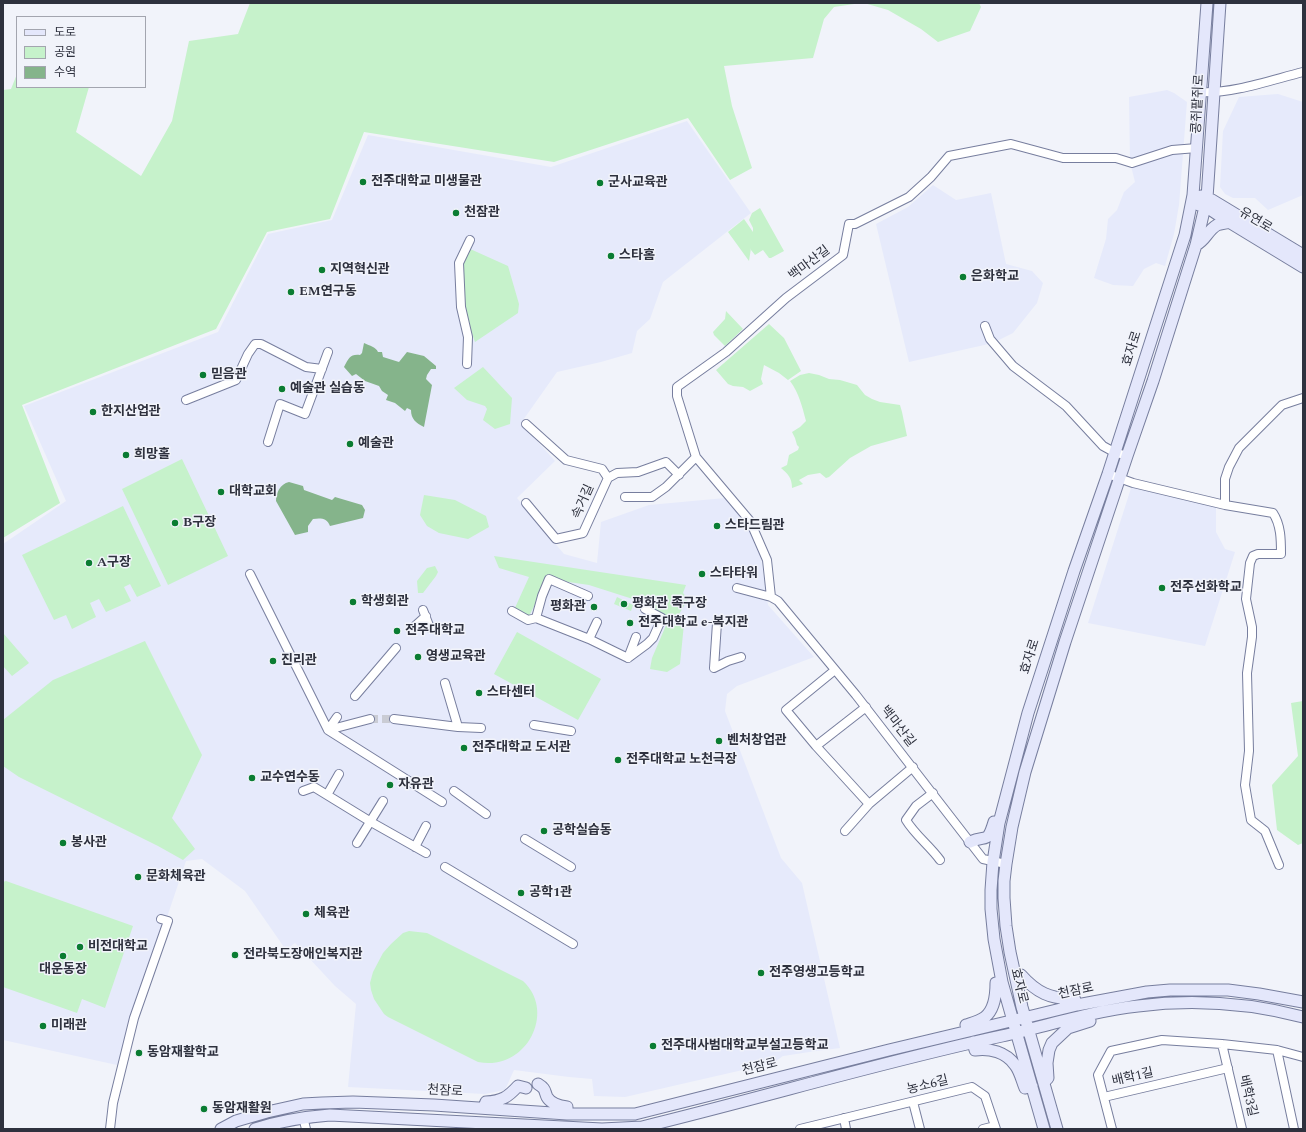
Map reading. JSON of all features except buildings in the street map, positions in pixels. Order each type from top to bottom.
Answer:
[{"type":"main road","name":"콩쥐팥쥐로","points":[[1200,200],[1197,148],[1207,3]]},
{"type":"main road","name":"콩쥐팥쥐로","points":[[1200,200],[1211,159],[1213,93],[1220,3]]},
{"type":"main road","points":[[1198,134],[1203,144],[1200,200]]},
{"type":"main road","name":"유연로","points":[[1200,200],[1229,222],[1303,267]]},
{"type":"main road","name":"유연로","points":[[1200,200],[1303,255]]},
{"type":"main road","name":"효자로","points":[[1057,1129],[1025,1018],[1010,952],[1006,926],[1004,881],[1006,864],[1012,827],[1026,772],[1065,642],[1126,456],[1153,381],[1196,245],[1200,200]]},
{"type":"main road","name":"효자로","points":[[1044,1129],[1002,982],[994,939],[991,909],[990,890],[993,862],[1000,823],[1028,713],[1074,571],[1108,474],[1181,248],[1200,200]]},
{"type":"main road","points":[[1196,245],[1203,242],[1208,233],[1218,224],[1225,224],[1229,222]]},
{"type":"main road","points":[[970,842],[975,839],[984,839],[990,833],[994,822],[1000,823]]},
{"type":"main road","points":[[1016,976],[1021,975],[1028,984],[1047,996],[1056,998],[1074,998],[1077,1005]]},
{"type":"main road","points":[[968,1032],[966,1025],[985,1017],[992,1008],[996,992],[996,983],[1002,982]]},
{"type":"main road","name":"천잠로","points":[[221,1129],[236,1121],[248,1117],[303,1104],[353,1102],[525,1110],[567,1114],[635,1114],[889,1050],[1077,1005],[1147,992],[1228,990],[1303,1002]]},
{"type":"main road","name":"천잠로","points":[[255,1129],[303,1117],[330,1115],[523,1127],[602,1129],[642,1128],[973,1042],[1093,1014],[1137,1006],[1185,1002],[1234,1004],[1303,1016]]},
{"type":"main road","points":[[1043,1082],[1048,1078],[1047,1063],[1049,1050],[1052,1043],[1068,1028],[1092,1021],[1093,1014]]},
{"type":"main road","points":[[973,1042],[975,1050],[985,1049],[1004,1054],[1015,1065],[1025,1088],[1032,1086]]},
{"type":"main road","points":[[538,1084],[544,1088],[548,1099],[557,1105],[567,1107],[567,1114]]},
{"type":"main road","points":[[484,1108],[486,1102],[508,1097],[518,1086],[526,1088]]},
{"type":"main road","points":[[523,1127],[525,1110]]},
{"type":"street","points":[[1200,92],[1213,93],[1230,90],[1303,72]]},
{"type":"street","name":"백마산길","points":[[771,597],[767,560],[750,521],[696,457],[677,396],[677,388],[726,352],[786,298],[843,255],[849,224],[855,224],[909,197],[931,177],[949,156],[1011,144],[1063,158],[1116,158],[1132,163],[1172,150],[1197,148]]},
{"type":"street","points":[[467,364],[468,337],[461,307],[459,263],[470,240]]},
{"type":"street","points":[[985,326],[990,339],[1013,366],[1066,406],[1103,446],[1126,456]]},
{"type":"street","points":[[186,400],[236,380],[248,354],[255,344],[262,344],[306,367],[322,369]]},
{"type":"street","points":[[268,442],[280,404],[305,414],[328,352]]},
{"type":"street","points":[[1225,504],[1225,479],[1229,467],[1239,448],[1282,405],[1303,398]]},
{"type":"street","name":"속거길","points":[[526,424],[566,460],[602,468],[608,478]]},
{"type":"street","points":[[625,497],[652,497],[666,487],[696,457]]},
{"type":"street","name":"속거길","points":[[526,503],[556,539],[583,533],[608,478],[617,473],[638,472],[666,462],[679,474]]},
{"type":"street","points":[[1108,474],[1225,504],[1273,514],[1277,520],[1281,540],[1281,554],[1258,554],[1253,556],[1250,563],[1246,599],[1252,627],[1252,637],[1247,673],[1249,751],[1245,785],[1252,820],[1265,831],[1279,865]]},
{"type":"street","points":[[250,574],[328,730],[442,802]]},
{"type":"street","points":[[536,618],[542,596],[549,579],[588,596]]},
{"type":"street","name":"백마산길","points":[[737,588],[771,597],[778,601],[866,707],[983,859],[1006,864]]},
{"type":"street","points":[[628,658],[650,641],[662,618],[645,609]]},
{"type":"street","points":[[512,611],[528,620],[536,618],[589,638],[628,658]]},
{"type":"street","points":[[416,626],[424,613],[430,628]]},
{"type":"street","points":[[589,638],[597,622]]},
{"type":"street","points":[[717,623],[714,668],[728,661],[741,657]]},
{"type":"street","points":[[628,658],[636,637]]},
{"type":"street","points":[[354,696],[396,648]]},
{"type":"street","points":[[835,670],[786,710],[816,746],[869,804]]},
{"type":"street","points":[[445,683],[458,727]]},
{"type":"street","points":[[816,746],[866,707]]},
{"type":"street","points":[[328,730],[337,717]]},
{"type":"street","points":[[328,730],[370,719]]},
{"type":"street","points":[[394,719],[458,727],[481,728]]},
{"type":"street","points":[[534,725],[571,731]]},
{"type":"street","points":[[845,831],[869,804],[913,767]]},
{"type":"street","points":[[327,795],[339,774]]},
{"type":"street","points":[[303,791],[314,787],[370,822],[426,853]]},
{"type":"street","points":[[454,791],[486,814]]},
{"type":"street","points":[[933,793],[916,806],[906,820],[940,860]]},
{"type":"street","points":[[357,843],[383,801]]},
{"type":"street","points":[[414,847],[426,826]]},
{"type":"street","points":[[525,839],[570,867]]},
{"type":"street","points":[[445,867],[573,944]]},
{"type":"street","points":[[110,1129],[114,1102],[134,1018],[165,920]]},
{"type":"street","name":"배학1길","points":[[1112,1129],[1098,1075],[1111,1050],[1162,1040],[1222,1044]]},
{"type":"street","points":[[1222,1044],[1277,1050],[1303,1057]]},
{"type":"street","name":"배학3길","points":[[1222,1044],[1242,1129]]},
{"type":"street","points":[[1277,1050],[1294,1129]]},
{"type":"street","name":"배학3길","points":[[1168,1082],[1228,1068]]},
{"type":"street","name":"배학1길","points":[[1104,1097],[1168,1082]]},
{"type":"street","name":"농소6길","points":[[800,1129],[972,1087],[985,1096],[996,1127],[983,1129]]},
{"type":"street","points":[[913,1102],[920,1129]]},
{"type":"street","points":[[303,1117],[306,1129]]},
{"type":"street","points":[[844,1118],[846,1129]]},
{"type":"shaded area","points":[[1167,90],[1187,102],[1179,205],[1174,234],[1165,266],[1156,263],[1144,269],[1133,286],[1113,285],[1094,278],[1106,239],[1108,219],[1117,210],[1124,192],[1135,182],[1130,162],[1129,97]]},
{"type":"shaded area","points":[[1278,94],[1303,102],[1303,195],[1268,210],[1255,198],[1233,198],[1225,194],[1220,187],[1223,131],[1239,97]]},
{"type":"shaded area","name":"전주대학교","points":[[687,121],[751,213],[663,282],[650,319],[637,331],[632,353],[557,372],[521,423],[555,461],[517,498],[564,554],[597,563],[601,522],[649,505],[725,498],[746,521],[760,551],[768,605],[814,657],[737,686],[727,694],[725,711],[781,858],[802,883],[840,1048],[783,1056],[773,1063],[625,1097],[594,1096],[592,1079],[514,1070],[505,1090],[485,1094],[348,1087],[356,1004],[335,986],[295,943],[286,950],[245,891],[202,859],[186,861],[117,1065],[3,1040],[3,544],[66,501],[24,406],[218,332],[268,234],[332,220],[368,135],[551,167]]},
{"type":"shaded area","name":"은화학교","points":[[933,185],[956,200],[991,193],[1006,264],[1032,271],[1043,283],[1037,303],[1013,333],[993,343],[909,362],[876,224],[908,207]]},
{"type":"shaded area","name":"전주선화학교","points":[[1132,485],[1216,506],[1216,532],[1225,549],[1235,552],[1205,646],[1088,623]]},
{"type":"green space","points":[[250,3],[861,3],[834,7],[824,19],[813,58],[724,66],[732,106],[752,168],[730,180],[688,118],[554,162],[364,132],[330,219],[267,232],[216,329],[22,405],[60,503],[3,538],[3,90],[11,89],[16,76],[16,88],[89,88],[76,132],[141,176],[172,121],[189,41],[238,34]]},
{"type":"green space","points":[[864,3],[979,3],[981,7],[970,31],[938,42],[921,29],[888,10]]},
{"type":"green space","points":[[760,208],[784,251],[769,258],[763,250],[755,255],[751,248],[749,261],[728,232],[744,219],[753,232],[753,228],[749,220],[752,213]]},
{"type":"green space","points":[[468,248],[508,266],[519,304],[518,313],[475,342],[464,311],[462,262]]},
{"type":"green space","points":[[726,311],[743,329],[725,346],[713,332],[725,319]]},
{"type":"green space","points":[[769,324],[784,338],[801,371],[788,380],[764,365],[761,379],[763,384],[750,391],[743,387],[728,384],[716,370]]},
{"type":"green space","points":[[483,367],[512,398],[510,424],[495,429],[483,420],[487,409],[485,406],[467,400],[454,388]]},
{"type":"green space","points":[[809,373],[857,385],[865,395],[872,399],[880,402],[900,405],[907,436],[871,446],[850,458],[829,477],[826,478],[820,473],[808,475],[799,480],[803,484],[792,488],[789,476],[781,468],[787,465],[789,455],[798,450],[799,447],[792,432],[806,421],[798,395],[790,381],[800,375]]},
{"type":"green space","name":"B구장","points":[[182,459],[228,556],[168,585],[122,489]]},
{"type":"green space","points":[[424,495],[455,500],[486,516],[489,527],[468,539],[439,533],[427,526],[420,515]]},
{"type":"green space","name":"A구장","points":[[123,506],[161,586],[137,597],[130,584],[124,587],[131,601],[106,612],[99,599],[90,603],[96,617],[72,629],[66,615],[54,620],[22,555]]},
{"type":"green space","points":[[494,556],[686,585],[683,593],[688,599],[678,616],[659,615],[639,605],[639,601],[589,585],[548,579],[528,618],[514,610],[529,577],[499,568]]},
{"type":"green space","points":[[435,566],[438,572],[436,576],[423,593],[418,593],[417,581],[427,568]]},
{"type":"green space","name":"평화관 족구장","points":[[617,597],[633,605],[631,611],[614,604]]},
{"type":"green space","points":[[667,623],[684,624],[680,664],[667,672],[650,669],[652,658]]},
{"type":"green space","points":[[517,632],[601,679],[578,720],[494,674]]},
{"type":"green space","points":[[3,633],[29,663],[12,676],[3,666]]},
{"type":"green space","points":[[145,641],[202,755],[172,818],[195,849],[183,860],[158,846],[19,777],[3,766],[3,720],[53,680]]},
{"type":"green space","points":[[1303,701],[1303,843],[1298,845],[1277,830],[1272,785],[1298,756],[1291,703]]},
{"type":"green space","name":"대운동장","points":[[6,881],[133,926],[105,1008],[82,999],[77,1013],[3,987],[3,882]]},
{"type":"green space","points":[[409,931],[427,933],[523,981],[533,994],[537,1008],[536,1023],[531,1037],[522,1049],[510,1058],[495,1063],[478,1062],[384,1014],[374,999],[371,990],[370,983],[373,972],[383,953],[403,933]]},
{"type":"water","points":[[364,343],[374,348],[378,352],[382,352],[383,357],[399,362],[407,352],[424,356],[436,366],[436,369],[431,369],[426,379],[432,385],[424,427],[414,420],[411,410],[407,408],[405,411],[395,403],[386,400],[388,395],[382,391],[379,386],[365,381],[356,374],[352,376],[344,367],[350,357],[360,355],[362,353]]},
{"type":"water","points":[[289,482],[303,486],[304,490],[332,500],[335,497],[362,505],[365,510],[363,518],[330,526],[327,521],[323,519],[313,519],[308,526],[308,532],[295,535],[276,501],[279,489]]},
{"type":"tunnel","points":[[370,719],[394,719]]},
{"type":"place","name":"전주대학교 미생물관","points":[[363,182]]},
{"type":"place","name":"군사교육관","points":[[600,183]]},
{"type":"place","name":"천잠관","points":[[456,213]]},
{"type":"place","name":"스타홈","points":[[611,256]]},
{"type":"place","name":"지역혁신관","points":[[322,270]]},
{"type":"place","name":"은화학교","points":[[963,277]]},
{"type":"place","name":"EM연구동","points":[[291,292]]},
{"type":"place","name":"믿음관","points":[[203,375]]},
{"type":"place","name":"예술관 실습동","points":[[282,389]]},
{"type":"place","name":"한지산업관","points":[[93,412]]},
{"type":"place","name":"예술관","points":[[350,444]]},
{"type":"place","name":"희망홀","points":[[126,455]]},
{"type":"place","name":"대학교회","points":[[221,492]]},
{"type":"place","name":"B구장","points":[[175,523]]},
{"type":"place","name":"스타드림관","points":[[717,526]]},
{"type":"place","name":"A구장","points":[[89,563]]},
{"type":"place","name":"스타타워","points":[[702,574]]},
{"type":"place","name":"전주선화학교","points":[[1162,588]]},
{"type":"place","name":"학생회관","points":[[353,602]]},
{"type":"place","name":"평화관 족구장","points":[[624,604]]},
{"type":"place","name":"평화관","points":[[594,607]]},
{"type":"place","name":"전주대학교 e-복지관","points":[[630,623]]},
{"type":"place","name":"전주대학교","points":[[397,631]]},
{"type":"place","name":"영생교육관","points":[[418,657]]},
{"type":"place","name":"진리관","points":[[273,661]]},
{"type":"place","name":"스타센터","points":[[479,693]]},
{"type":"place","name":"벤처창업관","points":[[719,741]]},
{"type":"place","name":"전주대학교 도서관","points":[[464,748]]},
{"type":"place","name":"전주대학교 노천극장","points":[[618,760]]},
{"type":"place","name":"교수연수동","points":[[252,778]]},
{"type":"place","name":"자유관","points":[[390,785]]},
{"type":"place","name":"공학실습동","points":[[544,831]]},
{"type":"place","name":"봉사관","points":[[63,843]]},
{"type":"place","name":"문화체육관","points":[[138,877]]},
{"type":"place","name":"공학1관","points":[[521,893]]},
{"type":"place","name":"체육관","points":[[306,914]]},
{"type":"place","name":"비전대학교","points":[[80,947]]},
{"type":"place","name":"전라북도장애인복지관","points":[[235,955]]},
{"type":"place","name":"대운동장","points":[[63,956]]},
{"type":"place","name":"전주영생고등학교","points":[[761,973]]},
{"type":"place","name":"미래관","points":[[43,1026]]},
{"type":"place","name":"전주대사범대학교부설고등학교","points":[[653,1046]]},
{"type":"place","name":"동암재활학교","points":[[139,1053]]},
{"type":"place","name":"동암재활원","points":[[204,1109]]}]
